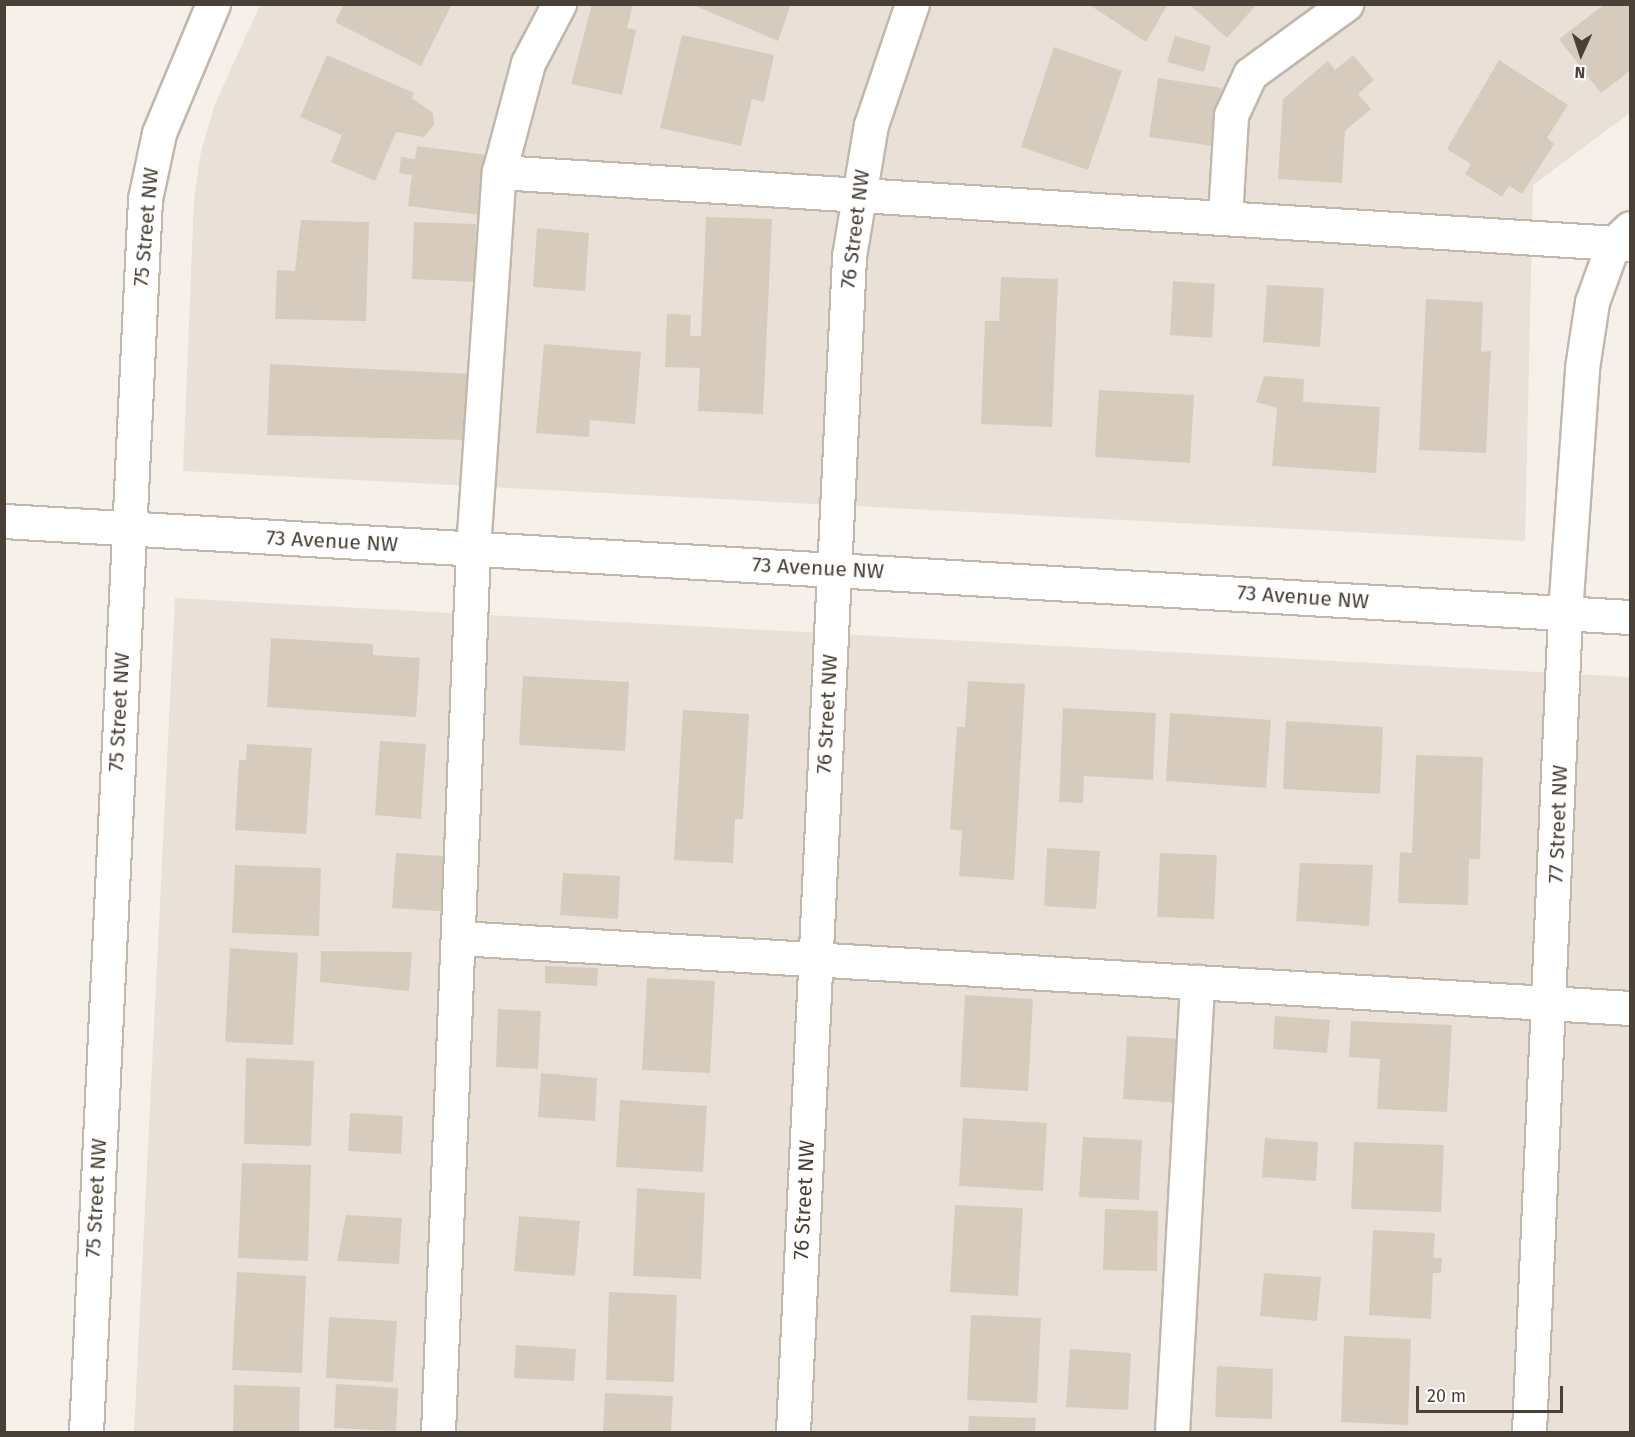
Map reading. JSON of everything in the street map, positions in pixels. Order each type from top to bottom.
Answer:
[{"type":"street","name":"75 Street NW","points":[[86,1432],[127,529],[148,177],[170,103],[213,4]]},
{"type":"street","points":[[438,1432],[473,549],[499,172],[528,63],[559,4]]},
{"type":"street","name":"76 Street NW","points":[[793,1432],[833,568],[857,193],[874,114],[912,4]]},
{"type":"street","points":[[1225,218],[1231,115],[1250,74],[1346,4]]},
{"type":"street","points":[[499,172],[1225,218],[1625,239]]},
{"type":"street","name":"77 Street NW","points":[[1529,1432],[1552,1004],[1564,613],[1582,368],[1592,302],[1625,239]]},
{"type":"street","name":"73 Avenue NW","points":[[4,521],[833,568],[1630,617]]},
{"type":"street","points":[[459,938],[1630,1008]]},
{"type":"street","points":[[1172,1432],[1197,982]]},
{"type":"shaded area","points":[[260,5],[1630,5],[1630,113],[1533,185],[1525,541],[183,471],[194,200],[201,151],[215,104]]},
{"type":"shaded area","points":[[175,598],[1630,677],[1630,1432],[134,1432]]},
{"type":"building","points":[[344,4],[452,4],[421,66],[335,22]]},
{"type":"building","points":[[592,4],[633,4],[627,28],[636,30],[622,95],[571,84]]},
{"type":"building","points":[[691,4],[791,4],[778,41]]},
{"type":"building","points":[[1088,4],[1168,4],[1146,42]]},
{"type":"building","points":[[1189,4],[1257,4],[1227,38]]},
{"type":"building","points":[[1605,4],[1630,4],[1630,71],[1601,93],[1559,39]]},
{"type":"building","points":[[682,35],[774,55],[764,102],[752,99],[741,146],[660,128]]},
{"type":"building","points":[[1175,36],[1211,46],[1204,72],[1167,62]]},
{"type":"building","points":[[1054,47],[1122,71],[1088,170],[1021,147]]},
{"type":"building","points":[[327,55],[414,93],[412,98],[433,113],[434,125],[424,137],[396,132],[375,181],[331,162],[342,135],[300,117]]},
{"type":"building","points":[[1353,55],[1374,80],[1358,94],[1371,109],[1345,131],[1342,183],[1278,179],[1283,99],[1328,61],[1335,70]]},
{"type":"building","points":[[1499,60],[1568,105],[1547,138],[1554,144],[1522,194],[1509,186],[1502,197],[1465,174],[1471,164],[1447,149]]},
{"type":"building","points":[[1158,78],[1222,88],[1213,146],[1149,137]]},
{"type":"building","points":[[417,146],[487,155],[480,215],[408,206],[412,175],[399,173],[401,157],[415,159]]},
{"type":"building","points":[[706,217],[772,219],[763,414],[698,411],[700,368],[665,367],[667,314],[691,315],[690,336],[701,336]]},
{"type":"building","points":[[301,220],[369,222],[366,321],[275,319],[277,270],[295,271]]},
{"type":"building","points":[[414,222],[476,224],[474,282],[412,279]]},
{"type":"building","points":[[537,228],[589,233],[585,291],[533,287]]},
{"type":"building","points":[[1001,277],[1058,279],[1052,427],[981,424],[985,321],[999,321]]},
{"type":"building","points":[[1173,281],[1215,284],[1212,338],[1170,335]]},
{"type":"building","points":[[1267,285],[1324,288],[1320,347],[1263,342]]},
{"type":"building","points":[[1426,299],[1483,302],[1481,352],[1491,351],[1486,453],[1419,450]]},
{"type":"building","points":[[544,344],[641,352],[635,424],[590,420],[589,437],[536,433]]},
{"type":"building","points":[[270,364],[471,374],[467,440],[267,435]]},
{"type":"building","points":[[1264,376],[1304,379],[1303,402],[1380,407],[1376,473],[1272,466],[1277,408],[1256,402]]},
{"type":"building","points":[[1099,390],[1194,395],[1190,463],[1095,457]]},
{"type":"building","points":[[271,638],[373,644],[373,655],[420,658],[416,717],[267,707]]},
{"type":"building","points":[[523,676],[629,682],[625,751],[519,745]]},
{"type":"building","points":[[968,681],[1025,684],[1014,880],[959,876],[962,831],[950,829],[957,727],[965,727]]},
{"type":"building","points":[[1063,708],[1156,713],[1153,780],[1084,776],[1083,803],[1059,802]]},
{"type":"building","points":[[683,710],[749,714],[743,819],[735,819],[733,863],[674,860]]},
{"type":"building","points":[[1170,713],[1271,720],[1266,788],[1166,781]]},
{"type":"building","points":[[1286,721],[1383,727],[1380,794],[1283,789]]},
{"type":"building","points":[[380,741],[426,744],[421,819],[375,815]]},
{"type":"building","points":[[247,744],[312,748],[306,834],[235,830],[239,760],[246,760]]},
{"type":"building","points":[[1416,755],[1483,757],[1480,859],[1469,859],[1468,905],[1398,903],[1400,852],[1412,853]]},
{"type":"building","points":[[1047,848],[1100,851],[1096,909],[1044,906]]},
{"type":"building","points":[[396,853],[458,857],[454,912],[392,908]]},
{"type":"building","points":[[1160,853],[1217,855],[1214,919],[1157,917]]},
{"type":"building","points":[[1300,863],[1373,865],[1369,926],[1296,921]]},
{"type":"building","points":[[235,865],[321,868],[319,936],[232,933]]},
{"type":"building","points":[[563,873],[620,876],[618,919],[560,915]]},
{"type":"building","points":[[230,948],[298,953],[293,1045],[225,1042]]},
{"type":"building","points":[[321,951],[412,952],[409,991],[320,982]]},
{"type":"building","points":[[545,966],[598,968],[597,986],[545,983]]},
{"type":"building","points":[[647,978],[715,981],[710,1073],[642,1070]]},
{"type":"building","points":[[965,995],[1033,999],[1028,1091],[960,1087]]},
{"type":"building","points":[[498,1009],[541,1011],[538,1069],[496,1067]]},
{"type":"building","points":[[1275,1016],[1330,1020],[1327,1053],[1273,1049]]},
{"type":"building","points":[[1351,1021],[1452,1025],[1447,1112],[1377,1109],[1380,1059],[1349,1057]]},
{"type":"building","points":[[1127,1036],[1186,1039],[1182,1103],[1123,1099]]},
{"type":"building","points":[[246,1058],[314,1061],[311,1146],[244,1144]]},
{"type":"building","points":[[541,1073],[597,1078],[595,1121],[538,1117]]},
{"type":"building","points":[[620,1100],[707,1106],[703,1172],[616,1167]]},
{"type":"building","points":[[350,1113],[403,1116],[401,1154],[348,1151]]},
{"type":"building","points":[[963,1118],[1047,1123],[1043,1191],[959,1186]]},
{"type":"building","points":[[1083,1137],[1142,1140],[1139,1200],[1079,1197]]},
{"type":"building","points":[[1265,1138],[1318,1142],[1316,1181],[1262,1177]]},
{"type":"building","points":[[1354,1142],[1444,1145],[1441,1212],[1351,1209]]},
{"type":"building","points":[[242,1163],[311,1165],[308,1261],[238,1258]]},
{"type":"building","points":[[637,1188],[705,1193],[701,1279],[633,1276]]},
{"type":"building","points":[[955,1205],[1023,1208],[1018,1296],[950,1292]]},
{"type":"building","points":[[1105,1209],[1158,1211],[1157,1271],[1103,1270]]},
{"type":"building","points":[[346,1215],[402,1218],[399,1264],[337,1261]]},
{"type":"building","points":[[519,1216],[580,1221],[575,1276],[514,1271]]},
{"type":"building","points":[[1373,1230],[1435,1233],[1433,1258],[1442,1258],[1441,1273],[1433,1273],[1431,1319],[1369,1315]]},
{"type":"building","points":[[237,1272],[306,1276],[302,1373],[232,1370]]},
{"type":"building","points":[[1264,1273],[1321,1277],[1317,1321],[1260,1316]]},
{"type":"building","points":[[609,1292],[677,1295],[674,1382],[606,1380]]},
{"type":"building","points":[[971,1315],[1041,1318],[1037,1403],[967,1400]]},
{"type":"building","points":[[329,1317],[397,1321],[393,1382],[326,1378]]},
{"type":"building","points":[[1344,1336],[1411,1339],[1408,1425],[1341,1422]]},
{"type":"building","points":[[516,1345],[576,1349],[574,1381],[514,1378]]},
{"type":"building","points":[[1070,1349],[1131,1353],[1128,1410],[1066,1407]]},
{"type":"building","points":[[1217,1366],[1273,1369],[1272,1419],[1215,1417]]},
{"type":"building","points":[[336,1384],[398,1388],[396,1431],[334,1428]]},
{"type":"building","points":[[234,1385],[300,1387],[299,1432],[233,1432]]},
{"type":"building","points":[[605,1393],[673,1396],[671,1432],[603,1432]]},
{"type":"building","points":[[969,1416],[1036,1418],[1035,1432],[968,1432]]}]
